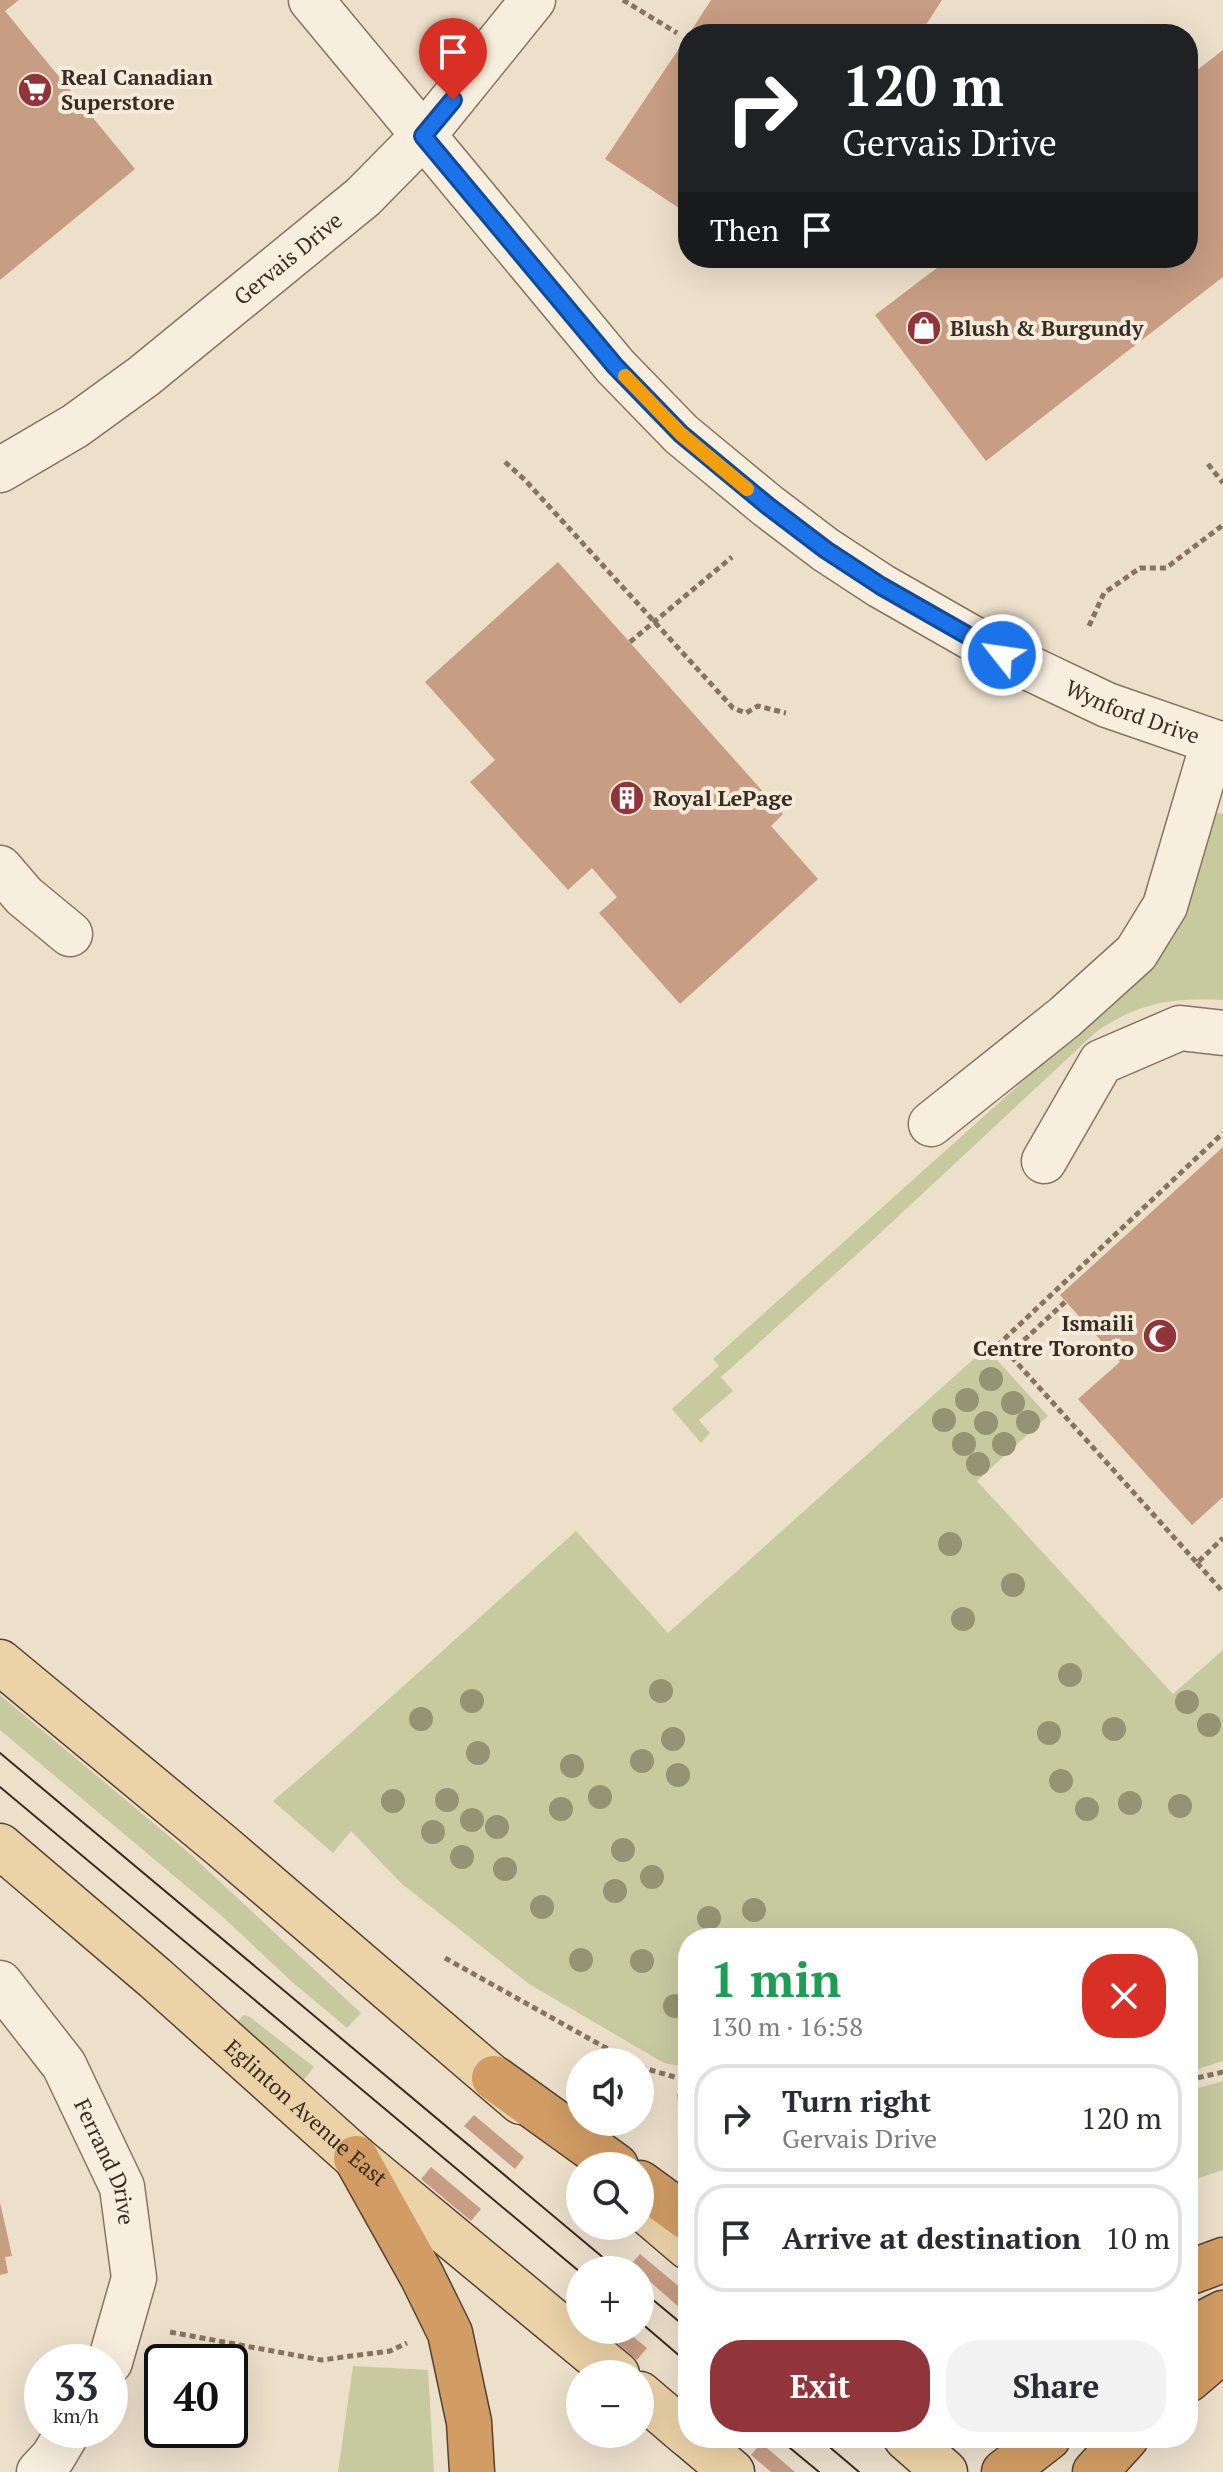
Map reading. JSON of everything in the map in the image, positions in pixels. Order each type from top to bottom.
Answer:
[{"type":"highway","points":[[494,2078],[597,2152]]},
{"type":"highway","points":[[356,2158],[450,2333],[469,2422],[472,2472]]},
{"type":"highway","points":[[654,2193],[678,2211]]},
{"type":"highway","points":[[1198,2269],[1223,2260]]},
{"type":"highway","points":[[1198,2326],[1223,2313]]},
{"type":"highway","points":[[1198,2371],[1223,2350]]},
{"type":"highway","points":[[1004,2472],[1035,2448]]},
{"type":"highway","points":[[1095,2472],[1117,2448]]},
{"type":"main road","points":[[0,1662],[222,1846],[579,2152]]},
{"type":"main road","name":"Eglinton Avenue East","points":[[0,1846],[155,1978],[356,2158],[600,2360]]},
{"type":"main road","points":[[654,2218],[678,2238]]},
{"type":"main road","points":[[654,2406],[678,2426]]},
{"type":"main road","points":[[704,2448],[732,2472]]},
{"type":"main road","points":[[917,2448],[945,2472]]},
{"type":"street","name":"Wynford Drive","points":[[311,0],[615,366],[681,434],[768,506],[881,586],[1002,655],[1107,705],[1218,744]]},
{"type":"street","name":"Gervais Drive","points":[[0,470],[75,426],[144,376],[363,197],[423,136],[533,0]]},
{"type":"street","points":[[931,1124],[1065,1017],[1136,953],[1165,906],[1218,744]]},
{"type":"street","points":[[0,868],[24,896],[70,934]]},
{"type":"street","points":[[1044,1161],[1101,1062],[1180,1028],[1223,1033]]},
{"type":"street","name":"Ferrand Drive","points":[[0,1983],[64,2065],[122,2187],[134,2278],[115,2344]]},
{"type":"street","points":[[39,2472],[58,2448]]},
{"type":"path","points":[[623,0],[677,33]]},
{"type":"path","points":[[505,462],[525,480],[733,708],[746,713],[758,706],[786,713]]},
{"type":"path","points":[[1208,464],[1223,483]]},
{"type":"path","points":[[1089,626],[1104,593],[1140,568],[1166,568],[1223,525]]},
{"type":"path","points":[[630,642],[732,557]]},
{"type":"path","points":[[1223,1133],[1000,1343],[1223,1592]]},
{"type":"path","points":[[1009,1354],[1065,1302]]},
{"type":"path","points":[[1197,1563],[1223,1538]]},
{"type":"path","points":[[445,1958],[606,2048]]},
{"type":"path","points":[[654,2071],[678,2078]]},
{"type":"path","points":[[1198,2078],[1223,2072]]},
{"type":"path","points":[[170,2332],[321,2360],[390,2351],[408,2343]]},
{"type":"green space","points":[[1207,810],[1223,814],[1223,1000],[1156,1004],[1127,1014],[1096,1032],[721,1377],[733,1391],[699,1420],[710,1433],[701,1443],[672,1409],[719,1366],[713,1359],[1137,979]]},
{"type":"green space","points":[[986,1348],[1048,1416],[977,1481],[1173,1694],[1223,1650],[1223,2061],[1198,2069],[1198,1928],[678,1928],[678,2066],[664,2063],[654,2057],[654,2048],[638,2048],[529,1984],[402,1884],[351,1831],[333,1853],[273,1801],[576,1531],[668,1633]]},
{"type":"green space","points":[[0,1695],[188,1852],[361,2013],[347,2028],[223,1917],[0,1730]]},
{"type":"green space","points":[[244,2015],[314,2067],[302,2082],[237,2022]]},
{"type":"green space","points":[[1223,2081],[1223,2170],[1198,2179],[1198,2088]]},
{"type":"green space","points":[[353,2366],[428,2370],[434,2472],[338,2472]]},
{"type":"building","name":"Real Canadian Superstore","points":[[0,0],[19,0],[5,11],[135,169],[0,280]]},
{"type":"building","points":[[711,0],[942,0],[926,24],[695,24]]},
{"type":"building","points":[[678,50],[678,207],[605,159]]},
{"type":"building","points":[[1223,50],[1223,277],[986,461],[875,315],[937,268],[1198,268],[1198,69]]},
{"type":"building","name":"Royal LePage","points":[[558,562],[783,814],[771,826],[818,879],[680,1004],[599,913],[617,897],[592,868],[568,890],[470,782],[495,760],[425,682]]},
{"type":"building","name":"Ismaili Centre Toronto","points":[[1223,1147],[1223,1497],[1192,1525],[1078,1399],[1120,1362],[1060,1295]]},
{"type":"building","points":[[474,2115],[524,2157],[515,2169],[464,2126]]},
{"type":"building","points":[[431,2167],[481,2209],[471,2221],[421,2179]]},
{"type":"building","points":[[0,2202],[12,2256],[5,2257],[8,2273],[0,2275]]},
{"type":"building","points":[[654,2266],[678,2286],[678,2306],[654,2285]]},
{"type":"building","points":[[618,2344],[642,2344],[647,2348],[637,2360]]},
{"type":"building","points":[[757,2448],[767,2448],[795,2472],[771,2472],[751,2455]]},
{"type":"tram line","points":[[0,1753],[601,2256]]},
{"type":"tram line","points":[[0,1787],[566,2260]]},
{"type":"tram line","points":[[654,2301],[678,2321]]},
{"type":"tram line","points":[[654,2334],[678,2354]]},
{"type":"tram line","points":[[790,2448],[819,2472]]},
{"type":"tram line","points":[[831,2448],[859,2472]]},
{"type":"slow traffic","points":[[625,376],[681,434],[747,489]]},
{"type":"place","name":"Real Canadian Superstore","points":[[35,90]]},
{"type":"place","name":"Blush & Burgundy","points":[[924,328]]},
{"type":"place","name":"Royal LePage","points":[[627,798]]},
{"type":"place","name":"Ismaili Centre Toronto","points":[[1160,1336]]},
{"type":"route","points":[[453,100],[423,136],[615,366],[681,434],[826,550],[881,586],[1002,655]]}]
